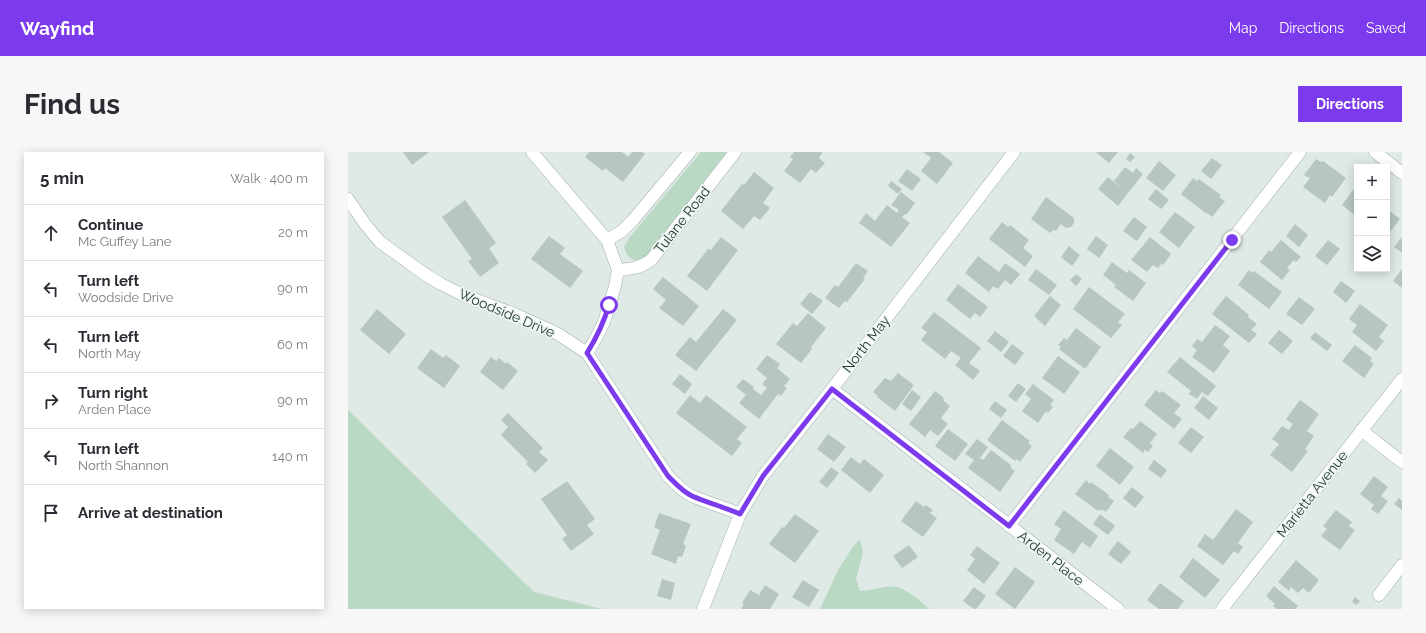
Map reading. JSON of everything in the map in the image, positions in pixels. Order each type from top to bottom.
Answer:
[{"type":"street","points":[[532,152],[607,240],[618,270],[615,286],[604,322],[587,353]]},
{"type":"street","points":[[607,240],[622,231],[630,223],[690,152]]},
{"type":"street","name":"Tulane Road","points":[[618,270],[634,269],[652,259],[735,152]]},
{"type":"street","name":"North May","points":[[703,609],[740,514],[763,476],[832,389],[1014,152]]},
{"type":"street","points":[[1009,526],[1300,152]]},
{"type":"street","points":[[1375,152],[1402,173]]},
{"type":"street","name":"Woodside Drive","points":[[348,199],[365,224],[380,242],[431,278],[465,296],[512,313],[558,334],[587,353],[668,476],[681,489],[691,496],[723,506],[740,514]]},
{"type":"street","name":"Marietta Avenue","points":[[1222,609],[1402,379]]},
{"type":"street","name":"Arden Place","points":[[832,389],[1118,609]]},
{"type":"street","points":[[1361,430],[1402,462]]},
{"type":"street","points":[[1379,595],[1402,565]]},
{"type":"green space","points":[[701,152],[730,152],[654,250],[643,259],[633,260],[627,255],[624,247],[629,238]]},
{"type":"green space","points":[[348,410],[534,592],[602,609],[348,609]]},
{"type":"green space","points":[[860,539],[863,553],[856,579],[860,591],[891,586],[897,587],[909,593],[929,609],[820,609],[838,570],[852,548]]},
{"type":"building","points":[[403,152],[429,152],[412,165]]},
{"type":"building","points":[[589,152],[622,152],[628,157],[632,152],[642,152],[645,154],[623,182],[605,168],[603,171],[585,157]]},
{"type":"building","points":[[794,152],[823,152],[819,158],[825,163],[816,173],[811,169],[800,183],[784,171],[793,159],[790,157]]},
{"type":"building","points":[[923,152],[939,152],[953,163],[937,184],[921,171],[931,158]]},
{"type":"building","points":[[1096,152],[1118,152],[1109,163]]},
{"type":"building","points":[[1130,153],[1135,157],[1130,162],[1126,159]]},
{"type":"building","points":[[1212,158],[1222,165],[1211,179],[1201,171]]},
{"type":"building","points":[[1316,159],[1321,162],[1323,161],[1346,178],[1332,197],[1330,195],[1325,203],[1303,187],[1310,178],[1304,175]]},
{"type":"building","points":[[1159,161],[1176,175],[1163,191],[1146,178]]},
{"type":"building","points":[[1125,167],[1133,173],[1136,168],[1143,174],[1128,193],[1114,181]]},
{"type":"building","points":[[907,169],[921,179],[912,191],[898,181]]},
{"type":"building","points":[[754,172],[774,188],[763,203],[770,208],[760,220],[754,216],[743,229],[721,211],[742,184],[744,185]]},
{"type":"building","points":[[1108,177],[1128,193],[1118,206],[1098,189]]},
{"type":"building","points":[[1193,178],[1197,181],[1199,179],[1221,195],[1219,197],[1225,201],[1212,217],[1181,194]]},
{"type":"building","points":[[891,181],[902,189],[898,194],[888,186]]},
{"type":"building","points":[[1156,189],[1169,200],[1161,209],[1148,199]]},
{"type":"building","points":[[1354,189],[1354,215],[1342,205]]},
{"type":"building","points":[[901,192],[915,203],[906,215],[905,214],[902,217],[910,223],[891,247],[859,223],[866,213],[875,221],[887,205],[897,213],[899,210],[891,205]]},
{"type":"building","points":[[1046,197],[1074,218],[1074,223],[1071,227],[1066,228],[1061,224],[1056,231],[1053,230],[1050,233],[1031,219]]},
{"type":"building","points":[[465,200],[496,243],[489,248],[499,263],[480,277],[468,261],[472,259],[442,217]]},
{"type":"building","points":[[1390,211],[1400,219],[1390,232]]},
{"type":"building","points":[[1175,212],[1195,227],[1179,248],[1159,232]]},
{"type":"building","points":[[1134,217],[1147,227],[1137,241],[1123,231]]},
{"type":"building","points":[[1002,222],[1008,227],[1010,225],[1029,240],[1023,248],[1033,256],[1025,267],[989,239]]},
{"type":"building","points":[[1295,224],[1308,235],[1299,247],[1286,236]]},
{"type":"building","points":[[549,236],[565,248],[560,254],[583,271],[570,288],[531,259]]},
{"type":"building","points":[[1096,236],[1108,245],[1099,258],[1087,249]]},
{"type":"building","points":[[721,237],[738,250],[707,291],[687,276],[708,249],[711,250]]},
{"type":"building","points":[[1150,237],[1171,254],[1163,265],[1162,263],[1158,268],[1153,265],[1147,272],[1131,260]]},
{"type":"building","points":[[1402,237],[1402,253],[1394,247]]},
{"type":"building","points":[[1281,240],[1301,257],[1296,262],[1294,260],[1287,268],[1290,270],[1282,280],[1260,262],[1269,250],[1271,252]]},
{"type":"building","points":[[1328,240],[1340,249],[1327,265],[1315,256]]},
{"type":"building","points":[[1069,246],[1080,255],[1072,266],[1061,257]]},
{"type":"building","points":[[978,256],[999,272],[1005,263],[1020,274],[1011,285],[1005,280],[998,289],[993,286],[989,292],[965,273]]},
{"type":"building","points":[[1112,262],[1127,273],[1129,270],[1146,283],[1133,301],[1114,287],[1116,285],[1103,275]]},
{"type":"building","points":[[856,263],[868,271],[863,278],[865,279],[847,302],[845,301],[839,308],[825,298],[835,285],[838,287]]},
{"type":"building","points":[[1036,269],[1057,285],[1049,295],[1028,280]]},
{"type":"building","points":[[1402,269],[1402,288],[1393,281]]},
{"type":"building","points":[[1249,270],[1252,273],[1254,271],[1282,292],[1269,309],[1238,285]]},
{"type":"building","points":[[1076,274],[1082,279],[1076,286],[1070,280]]},
{"type":"building","points":[[663,277],[699,306],[683,326],[659,308],[666,300],[653,289]]},
{"type":"building","points":[[1341,281],[1355,291],[1346,303],[1333,292]]},
{"type":"building","points":[[958,284],[988,307],[980,317],[975,313],[970,319],[946,300]]},
{"type":"building","points":[[1089,287],[1125,314],[1118,322],[1122,325],[1111,338],[1073,309]]},
{"type":"building","points":[[810,292],[823,301],[812,314],[800,304]]},
{"type":"building","points":[[1050,296],[1061,305],[1045,326],[1034,316]]},
{"type":"building","points":[[1226,296],[1249,315],[1248,317],[1257,324],[1251,330],[1257,334],[1249,343],[1212,314]]},
{"type":"building","points":[[1299,297],[1315,309],[1302,325],[1286,314]]},
{"type":"building","points":[[1360,304],[1388,325],[1379,337],[1384,341],[1376,351],[1352,332],[1357,325],[1349,319]]},
{"type":"building","points":[[377,309],[406,334],[389,354],[360,330]]},
{"type":"building","points":[[723,309],[737,320],[696,371],[675,355],[690,337],[696,342]]},
{"type":"building","points":[[934,312],[981,348],[969,363],[980,371],[973,380],[955,365],[961,358],[951,351],[945,359],[921,340],[927,332],[921,328]]},
{"type":"building","points":[[808,313],[826,328],[801,363],[776,344],[793,323],[797,326]]},
{"type":"building","points":[[1215,325],[1230,336],[1223,345],[1230,351],[1214,373],[1192,357],[1197,350],[1192,346],[1197,339],[1202,342]]},
{"type":"building","points":[[1076,328],[1101,347],[1085,369],[1059,349],[1061,347],[1058,345],[1064,338],[1067,340]]},
{"type":"building","points":[[1279,330],[1293,341],[1282,354],[1268,343]]},
{"type":"building","points":[[995,331],[1009,342],[1001,352],[987,341]]},
{"type":"building","points":[[1315,332],[1332,345],[1327,351],[1310,338]]},
{"type":"building","points":[[1012,344],[1024,353],[1015,365],[1003,356]]},
{"type":"building","points":[[1355,345],[1372,358],[1370,361],[1374,364],[1364,378],[1342,361]]},
{"type":"building","points":[[431,349],[443,358],[446,355],[460,366],[444,388],[417,368]]},
{"type":"building","points":[[767,355],[780,364],[777,368],[790,379],[784,386],[787,388],[781,396],[778,394],[759,419],[739,403],[746,395],[736,387],[743,379],[754,387],[753,389],[761,395],[767,388],[762,384],[767,378],[756,369]]},
{"type":"building","points":[[1058,356],[1080,372],[1064,394],[1042,378]]},
{"type":"building","points":[[491,357],[496,361],[499,358],[506,364],[507,362],[518,371],[503,390],[480,372]]},
{"type":"building","points":[[1180,357],[1216,386],[1208,396],[1202,392],[1197,399],[1189,394],[1191,391],[1167,372]]},
{"type":"building","points":[[898,373],[914,385],[895,411],[873,392],[885,378],[891,381]]},
{"type":"building","points":[[680,374],[692,384],[685,394],[672,384]]},
{"type":"building","points":[[1018,383],[1026,389],[1016,402],[1008,396]]},
{"type":"building","points":[[1033,384],[1054,400],[1050,405],[1053,407],[1048,413],[1046,411],[1038,423],[1022,411],[1031,399],[1025,394]]},
{"type":"building","points":[[912,390],[921,397],[911,411],[902,404]]},
{"type":"building","points":[[1156,390],[1160,393],[1162,391],[1181,405],[1174,413],[1182,419],[1174,429],[1144,405]]},
{"type":"building","points":[[935,391],[943,397],[944,401],[950,406],[941,418],[948,424],[938,436],[930,430],[925,437],[909,424]]},
{"type":"building","points":[[690,395],[700,403],[706,395],[747,427],[737,439],[742,443],[732,456],[676,413]]},
{"type":"building","points":[[1203,396],[1218,408],[1209,420],[1194,408]]},
{"type":"building","points":[[1300,400],[1319,414],[1307,431],[1314,436],[1305,449],[1308,451],[1292,472],[1270,455],[1279,444],[1272,439],[1282,426],[1289,430],[1293,424],[1286,419]]},
{"type":"building","points":[[995,401],[1007,410],[1001,418],[989,409]]},
{"type":"building","points":[[508,413],[543,448],[539,452],[548,460],[535,473],[526,464],[528,462],[501,435],[508,427],[501,420]]},
{"type":"building","points":[[1002,420],[1030,441],[1028,443],[1032,446],[1020,462],[1017,459],[1015,461],[987,440]]},
{"type":"building","points":[[1140,421],[1157,434],[1150,443],[1153,446],[1148,452],[1145,450],[1143,453],[1123,437]]},
{"type":"building","points":[[1191,427],[1204,437],[1191,453],[1178,443]]},
{"type":"building","points":[[948,429],[968,444],[955,461],[935,446]]},
{"type":"building","points":[[828,434],[846,447],[834,462],[817,449]]},
{"type":"building","points":[[977,439],[988,447],[980,458],[983,460],[991,450],[1011,465],[1010,467],[1015,471],[1000,492],[968,468],[974,460],[965,454]]},
{"type":"building","points":[[1110,448],[1134,467],[1120,485],[1096,466]]},
{"type":"building","points":[[851,457],[860,464],[864,459],[884,475],[870,493],[841,470]]},
{"type":"building","points":[[1154,460],[1167,470],[1161,478],[1148,469]]},
{"type":"building","points":[[831,467],[839,473],[827,488],[819,482]]},
{"type":"building","points":[[1374,476],[1388,487],[1381,496],[1388,501],[1378,514],[1371,509],[1374,505],[1360,494]]},
{"type":"building","points":[[1086,480],[1109,495],[1108,497],[1114,501],[1106,512],[1103,509],[1101,511],[1099,509],[1098,511],[1075,494]]},
{"type":"building","points":[[567,481],[595,519],[587,525],[594,534],[571,551],[562,539],[567,535],[541,499]]},
{"type":"building","points":[[1132,487],[1144,497],[1135,508],[1123,498]]},
{"type":"building","points":[[1399,498],[1402,501],[1402,510],[1394,504]]},
{"type":"building","points":[[916,501],[924,507],[926,505],[933,510],[930,513],[937,518],[923,537],[901,521]]},
{"type":"building","points":[[1236,509],[1253,522],[1238,543],[1243,547],[1238,554],[1234,551],[1223,565],[1197,546],[1205,534],[1213,540]]},
{"type":"building","points":[[1064,510],[1098,536],[1090,548],[1082,542],[1074,554],[1054,540],[1061,529],[1054,524]]},
{"type":"building","points":[[1336,510],[1352,522],[1349,526],[1355,530],[1340,550],[1321,536],[1327,529],[1323,526]]},
{"type":"building","points":[[659,513],[691,524],[683,544],[686,546],[682,557],[678,556],[676,564],[651,554],[660,530],[654,527]]},
{"type":"building","points":[[795,514],[819,531],[795,563],[769,544],[782,527],[784,528]]},
{"type":"building","points":[[1100,514],[1115,526],[1108,535],[1093,524]]},
{"type":"building","points":[[1118,541],[1131,552],[1121,564],[1108,554]]},
{"type":"building","points":[[909,545],[918,557],[902,568],[893,556]]},
{"type":"building","points":[[977,546],[1000,563],[984,584],[967,570],[975,559],[970,555]]},
{"type":"building","points":[[1193,558],[1220,580],[1205,598],[1179,577]]},
{"type":"building","points":[[1296,560],[1319,580],[1309,593],[1303,588],[1298,593],[1291,587],[1289,591],[1278,582]]},
{"type":"building","points":[[1015,567],[1035,582],[1015,609],[995,594]]},
{"type":"building","points":[[662,579],[675,583],[671,600],[657,596]]},
{"type":"building","points":[[803,580],[819,590],[809,607],[792,597]]},
{"type":"building","points":[[1160,583],[1184,601],[1178,609],[1159,609],[1147,600]]},
{"type":"building","points":[[765,585],[779,594],[770,609],[741,609],[744,604],[742,603],[750,590],[759,595]]},
{"type":"building","points":[[1274,586],[1298,606],[1295,609],[1277,609],[1273,606],[1275,604],[1266,596]]},
{"type":"building","points":[[974,587],[986,596],[976,609],[963,601]]},
{"type":"building","points":[[1355,597],[1360,601],[1357,605],[1352,602]]},
{"type":"route","points":[[609,305],[604,322],[587,353],[654,457],[668,476],[681,489],[691,496],[723,506],[740,514],[750,494],[763,476],[832,389],[1009,526],[1232,240]]}]
